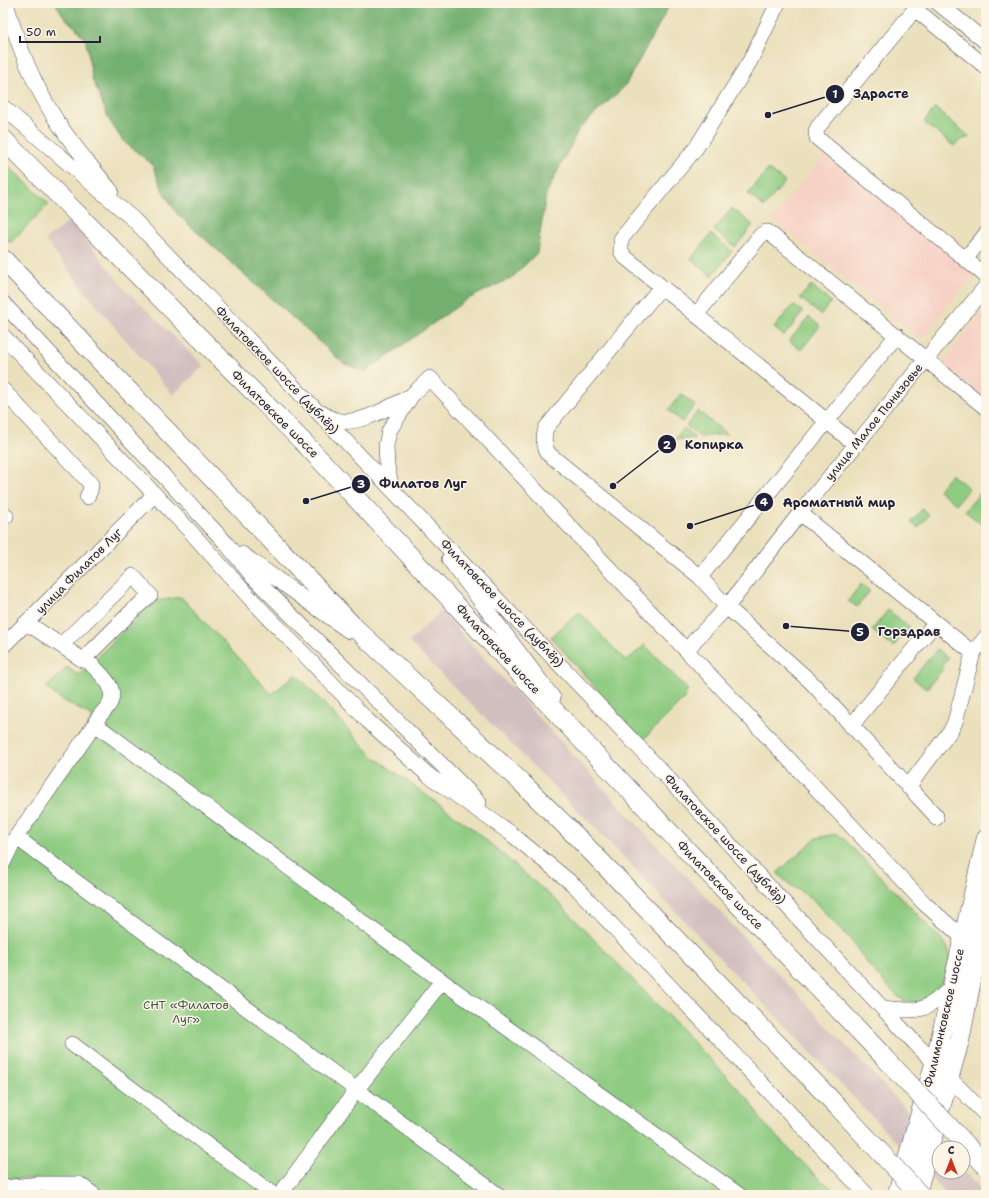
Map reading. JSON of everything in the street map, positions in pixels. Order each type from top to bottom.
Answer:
[{"type":"main road","name":"Филатовское шоссе","points":[[3,139],[310,449],[595,754],[986,1166]]},
{"type":"main road","points":[[3,259],[348,621],[522,783],[580,840],[839,1108],[920,1195]]},
{"type":"main road","name":"Филимонковское шоссе","points":[[897,1195],[935,1062],[953,986],[962,938],[986,839]]},
{"type":"main road","name":"Филимонковское шоссе","points":[[916,1195],[960,1039],[986,906]]},
{"type":"street","points":[[6,3],[14,33],[30,71],[55,118],[132,218]]},
{"type":"street","points":[[778,3],[750,61],[696,148],[621,239],[621,251],[625,257],[661,287],[856,445]]},
{"type":"street","points":[[938,3],[986,42]]},
{"type":"street","points":[[986,67],[918,6],[818,127],[816,135],[817,138],[986,276]]},
{"type":"street","name":"Филатовское шоссе (дублёр)","points":[[3,107],[132,218],[649,758],[882,1008],[986,1115]]},
{"type":"street","points":[[696,315],[761,235],[766,232],[771,233],[986,408]]},
{"type":"street","points":[[965,259],[986,234]]},
{"type":"street","name":"улица Малое Понизовье","points":[[687,651],[695,640],[727,607],[800,513],[986,286]]},
{"type":"street","points":[[661,287],[546,428],[544,442],[546,449],[550,456],[700,577],[727,607],[811,682],[936,818]]},
{"type":"street","points":[[3,303],[225,542],[254,578],[509,832]]},
{"type":"street","points":[[700,577],[897,335]]},
{"type":"street","points":[[3,336],[189,530],[248,597],[368,721],[428,775],[509,832],[575,886],[867,1195]]},
{"type":"street","points":[[392,489],[387,466],[386,446],[389,431],[412,395],[430,378],[925,904],[977,951]]},
{"type":"street","points":[[3,390],[91,484],[87,497]]},
{"type":"street","points":[[315,410],[337,420],[352,420],[370,417],[412,395]]},
{"type":"street","name":"улица Филатов Луг","points":[[3,646],[154,495]]},
{"type":"street","points":[[407,505],[595,754]]},
{"type":"street","points":[[800,513],[973,653]]},
{"type":"street","points":[[225,542],[382,654]]},
{"type":"street","points":[[27,623],[82,660],[150,594],[133,576],[61,645]]},
{"type":"street","points":[[851,726],[935,623]]},
{"type":"street","points":[[908,787],[951,730],[955,722],[973,653],[986,637]]},
{"type":"street","points":[[3,863],[16,837],[95,724],[96,720],[110,704],[112,693],[108,681],[90,663]]},
{"type":"street","points":[[95,724],[442,981],[739,1195]]},
{"type":"street","points":[[16,837],[498,1195]]},
{"type":"street","points":[[280,1195],[356,1089],[442,981]]},
{"type":"street","points":[[882,1008],[910,1011],[922,1009],[936,1002],[953,986]]},
{"type":"street","points":[[72,1044],[274,1195]]},
{"type":"street","points":[[3,1188],[40,1184],[79,1184],[94,1195]]},
{"type":"shaded area","points":[[826,154],[974,274],[921,339],[772,219]]},
{"type":"shaded area","points":[[70,219],[124,288],[204,366],[173,395],[99,309],[45,240],[66,224]]},
{"type":"shaded area","points":[[986,309],[986,399],[942,363]]},
{"type":"shaded area","points":[[441,611],[629,816],[935,1140],[931,1140],[931,1178],[606,839],[409,642]]},
{"type":"shaded area","points":[[971,1179],[986,1195],[947,1195],[933,1180],[971,1180]]},
{"type":"green space","points":[[55,3],[666,3],[668,8],[625,86],[579,129],[546,194],[537,253],[513,277],[466,300],[365,372],[343,363],[177,214],[163,191],[152,164],[123,141],[109,120],[92,78],[86,41],[76,28],[65,18]]},
{"type":"green space","points":[[935,108],[970,137],[961,140],[954,146],[924,122]]},
{"type":"green space","points":[[3,161],[49,204],[10,243],[3,236]]},
{"type":"green space","points":[[768,169],[785,182],[764,207],[748,194]]},
{"type":"green space","points":[[732,208],[753,225],[735,247],[714,230]]},
{"type":"green space","points":[[711,234],[732,251],[712,276],[691,259]]},
{"type":"green space","points":[[811,285],[831,302],[821,315],[800,298]]},
{"type":"green space","points":[[793,305],[803,312],[784,336],[774,328]]},
{"type":"green space","points":[[809,317],[820,326],[801,350],[789,341]]},
{"type":"green space","points":[[681,394],[695,405],[682,422],[668,410]]},
{"type":"green space","points":[[698,411],[727,434],[700,437],[686,426]]},
{"type":"green space","points":[[684,428],[695,438],[674,440]]},
{"type":"green space","points":[[951,474],[969,488],[956,504],[939,490]]},
{"type":"green space","points":[[979,494],[986,500],[986,528],[965,511]]},
{"type":"green space","points":[[922,509],[929,515],[918,528],[911,522]]},
{"type":"green space","points":[[861,584],[870,591],[857,607],[848,601]]},
{"type":"green space","name":"СНТ «Филатов Луг»","points":[[181,597],[272,694],[296,674],[373,756],[473,829],[559,903],[750,1101],[761,1120],[817,1177],[841,1195],[106,1195],[83,1179],[3,1179],[3,855],[93,717],[59,698],[46,688],[67,667],[78,675],[155,601]]},
{"type":"green space","points":[[888,610],[910,627],[893,647],[872,630]]},
{"type":"green space","points":[[579,612],[626,661],[645,645],[688,690],[683,700],[642,741],[551,637]]},
{"type":"green space","points":[[937,649],[948,658],[941,667],[943,669],[926,689],[913,678]]},
{"type":"green space","points":[[837,834],[842,837],[916,913],[948,948],[950,955],[947,972],[937,990],[929,998],[918,1002],[904,1001],[898,997],[870,967],[850,939],[811,898],[789,884],[777,873],[816,838]]},
{"type":"place","name":"Здрасте","points":[[768,115]]},
{"type":"place","name":"Копирка","points":[[613,486]]},
{"type":"place","name":"Филатов Луг","points":[[306,501]]},
{"type":"place","name":"Ароматный мир","points":[[690,526]]},
{"type":"place","name":"Горздрав","points":[[786,626]]}]
